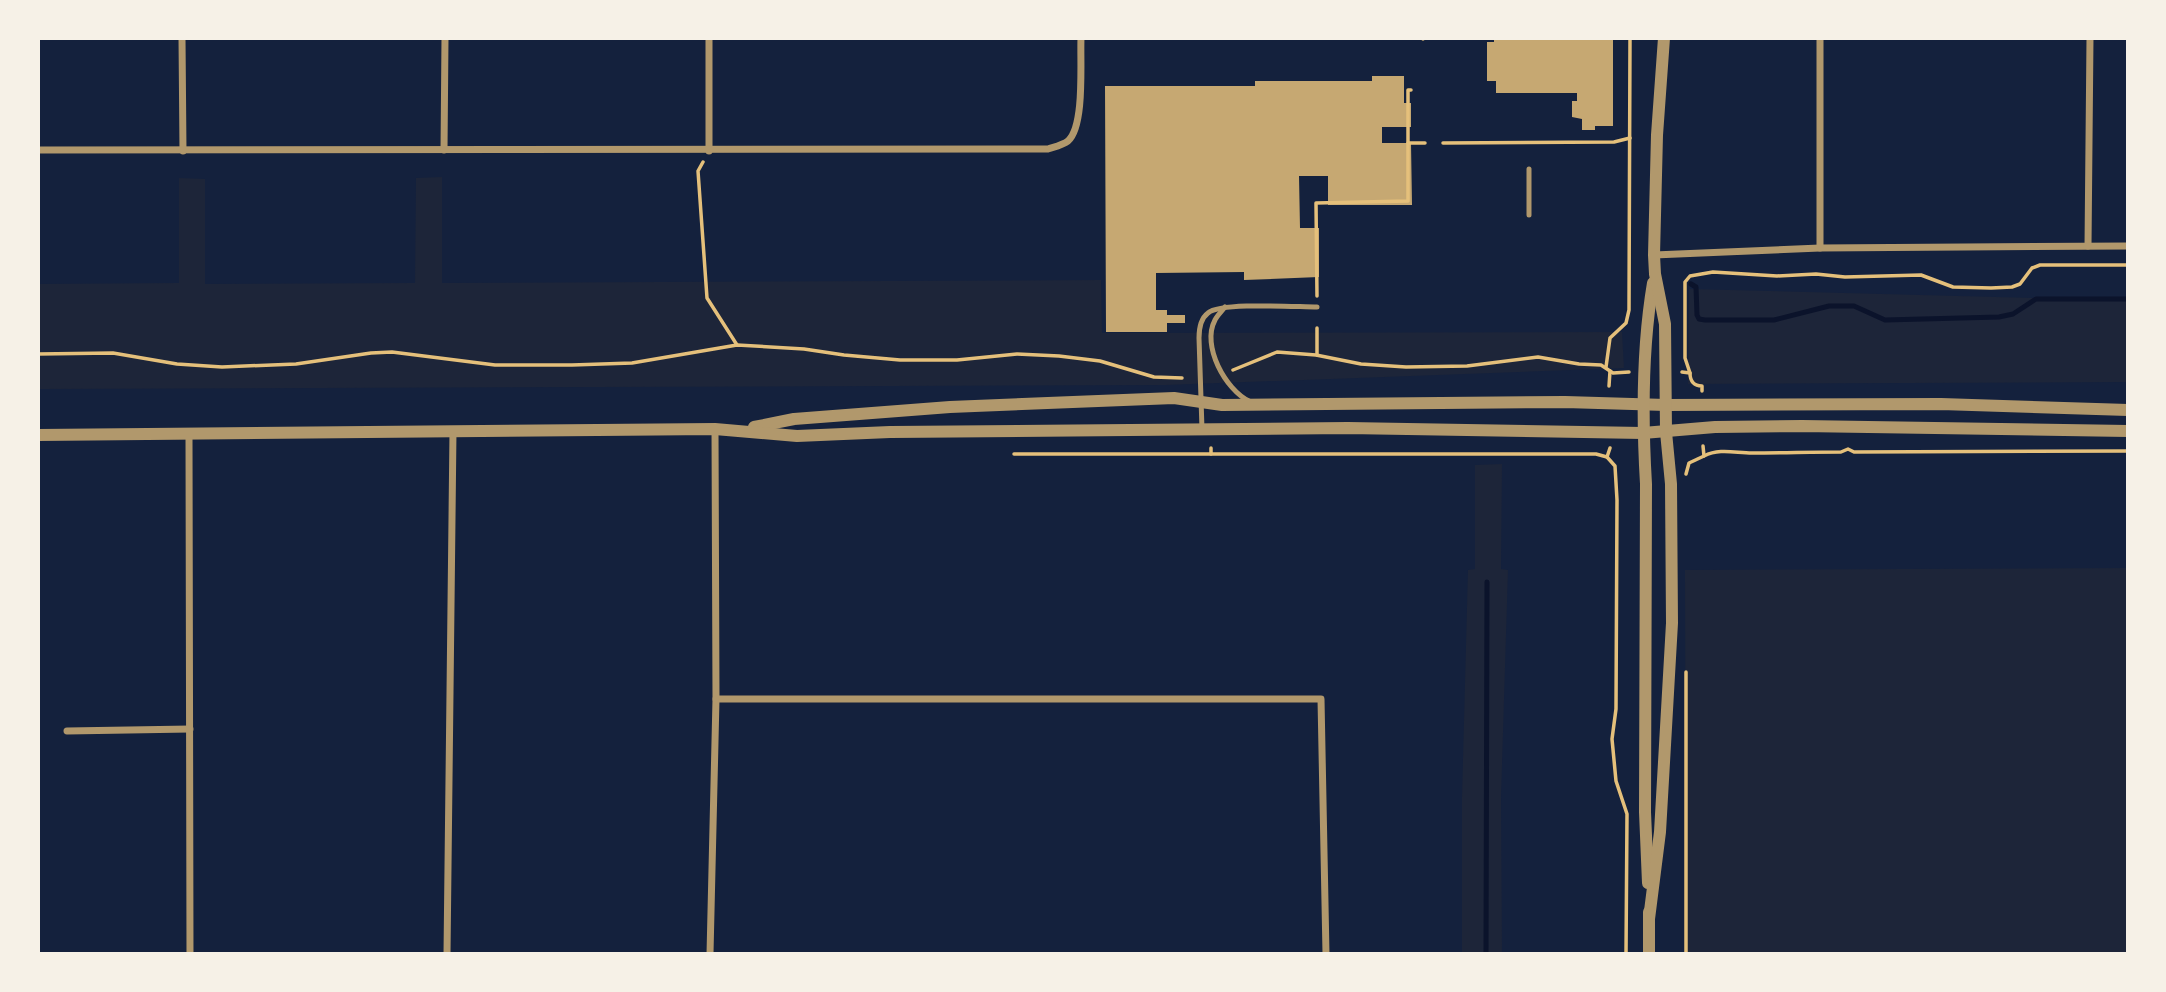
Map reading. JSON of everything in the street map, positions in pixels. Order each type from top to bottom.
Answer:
[{"type":"street","points":[[182,38],[183,151]]},
{"type":"street","points":[[444,150],[445,38]]},
{"type":"street","points":[[709,38],[709,151]]},
{"type":"street","points":[[38,150],[1048,149],[1067,142],[1079,118],[1081,38]]},
{"type":"street","points":[[1649,919],[1660,832],[1672,623],[1671,484],[1666,432],[1665,324],[1654,255],[1657,135],[1664,38]]},
{"type":"street","points":[[1820,38],[1820,248]]},
{"type":"street","points":[[2088,246],[2090,38]]},
{"type":"street","points":[[1654,255],[1820,248],[2127,246]]},
{"type":"street","points":[[1648,954],[1645,831],[1646,484],[1643,433],[1647,321],[1655,274]]},
{"type":"street","points":[[741,429],[794,419],[950,407],[1174,398],[1222,405],[1551,402],[1665,405],[1941,404],[2127,410]]},
{"type":"street","points":[[38,435],[741,429],[797,436],[890,432],[1348,428],[1643,433],[1715,428],[1874,426],[2016,431],[2127,431]]},
{"type":"street","points":[[710,954],[716,699],[715,429]]},
{"type":"street","points":[[447,954],[453,430]]},
{"type":"street","points":[[189,435],[190,954]]},
{"type":"street","points":[[716,699],[1321,699],[1326,954]]},
{"type":"street","points":[[67,731],[190,729]]},
{"type":"lane","points":[[1529,169],[1529,215]]},
{"type":"lane","points":[[1225,307],[1214,321],[1211,337],[1218,366],[1233,391],[1258,405]]},
{"type":"lane","points":[[1202,429],[1199,329],[1210,311],[1225,307],[1317,307]]},
{"type":"path","points":[[1609,386],[1609,338],[1623,327],[1628,318],[1630,38]]},
{"type":"path","points":[[1317,298],[1316,203],[1408,201],[1408,90],[1411,90]]},
{"type":"path","points":[[1443,143],[1614,142],[1630,138]]},
{"type":"path","points":[[1408,143],[1425,143]]},
{"type":"path","points":[[709,151],[698,171],[707,298],[737,345]]},
{"type":"path","points":[[1703,393],[1702,386],[1692,382],[1685,358],[1685,282],[1690,274],[1816,274],[1844,277],[1921,275],[1953,287],[1991,289],[2020,284],[2032,268],[2040,265],[2127,265]]},
{"type":"path","points":[[1317,328],[1317,355]]},
{"type":"path","points":[[38,354],[113,353],[177,364],[222,367],[296,364],[392,352],[495,365],[572,365],[632,363],[737,345],[804,349],[900,360],[1017,354],[1059,356],[1100,361],[1154,377],[1182,378]]},
{"type":"path","points":[[1229,373],[1278,352],[1406,368],[1467,366],[1538,357],[1601,365],[1607,369],[1631,372]]},
{"type":"path","points":[[1682,372],[1689,373]]},
{"type":"path","points":[[1703,446],[1704,456]]},
{"type":"path","points":[[1211,448],[1211,454]]},
{"type":"path","points":[[1607,457],[1610,448]]},
{"type":"path","points":[[1685,484],[1689,463],[1712,452],[1841,452],[1848,449],[1854,452],[2127,450]]},
{"type":"path","points":[[1014,454],[1596,454],[1607,457],[1615,466],[1616,485],[1616,709],[1612,739],[1616,781],[1627,814],[1626,954]]},
{"type":"path","points":[[1616,485],[1623,485]]},
{"type":"path","points":[[1686,664],[1686,954]]},
{"type":"shaded area","points":[[442,177],[442,283],[1101,280],[1102,333],[1622,332],[1624,368],[1166,385],[39,389],[38,284],[179,283],[179,178],[205,179],[205,284],[415,283],[416,178]]},
{"type":"shaded area","points":[[1689,289],[2038,298],[2127,297],[2127,382],[1688,384]]},
{"type":"shaded area","points":[[1502,464],[1501,569],[1508,570],[1501,797],[1502,953],[1462,953],[1462,797],[1468,570],[1475,569],[1475,465]]},
{"type":"shaded area","points":[[2127,568],[2127,953],[1686,953],[1685,570]]},
{"type":"building","points":[[1494,38],[1613,38],[1613,126],[1595,126],[1595,130],[1582,130],[1582,119],[1572,117],[1572,101],[1577,101],[1577,93],[1496,93],[1496,81],[1487,81],[1487,42],[1494,42]]},
{"type":"building","points":[[1372,76],[1404,76],[1404,103],[1411,103],[1411,127],[1382,127],[1382,143],[1411,143],[1412,205],[1328,205],[1328,176],[1299,176],[1300,228],[1319,228],[1319,277],[1244,280],[1244,272],[1156,273],[1156,310],[1167,310],[1167,315],[1185,315],[1185,323],[1167,323],[1167,332],[1106,332],[1105,86],[1255,86],[1255,81],[1372,81]]},
{"type":"waterway","points":[[1691,284],[1696,287],[1697,315],[1699,319],[1705,320],[1774,320],[1829,306],[1854,306],[1885,320],[1999,317],[2013,314],[2036,299],[2128,299]]},
{"type":"waterway","points":[[1486,954],[1487,582]]}]
